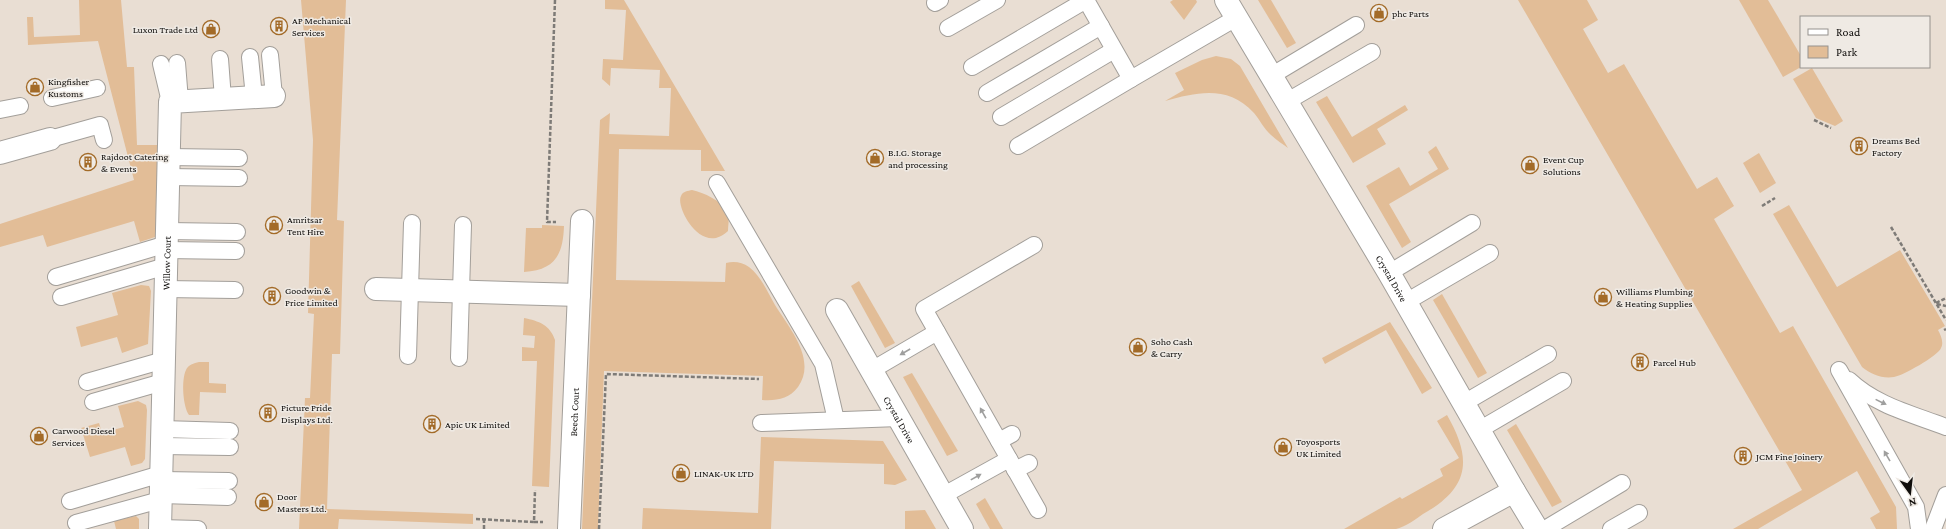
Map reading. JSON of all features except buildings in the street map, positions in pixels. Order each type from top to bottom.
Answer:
[{"type":"street","name":"Crystal Drive","points":[[1231,9],[1389,273],[1537,529]]},
{"type":"street","points":[[175,102],[264,96]]},
{"type":"street","name":"Willow Court","points":[[160,528],[168,167],[175,102]]},
{"type":"street","points":[[0,152],[50,139]]},
{"type":"street","name":"Beech Court","points":[[570,529],[579,295],[572,222]]},
{"type":"street","points":[[376,289],[579,295]]},
{"type":"street","name":"Crystal Drive","points":[[837,310],[944,495],[962,529]]},
{"type":"street","points":[[1444,529],[1514,491]]},
{"type":"lane","points":[[948,28],[997,0]]},
{"type":"lane","points":[[972,67],[1086,0],[1131,79]]},
{"type":"lane","points":[[1018,146],[1131,79],[1231,9]]},
{"type":"lane","points":[[1271,76],[1356,25]]},
{"type":"lane","points":[[987,93],[1101,26]]},
{"type":"lane","points":[[1001,117],[1114,50]]},
{"type":"lane","points":[[1286,102],[1372,52]]},
{"type":"lane","points":[[264,96],[270,55]]},
{"type":"lane","points":[[250,57],[264,96]]},
{"type":"lane","points":[[220,59],[224,99]]},
{"type":"lane","points":[[175,102],[177,63]]},
{"type":"lane","points":[[161,64],[175,102]]},
{"type":"lane","points":[[52,98],[97,88]]},
{"type":"lane","points":[[0,110],[20,106]]},
{"type":"lane","points":[[50,139],[100,125],[104,140]]},
{"type":"lane","points":[[168,167],[239,158]]},
{"type":"lane","points":[[168,167],[239,178]]},
{"type":"lane","points":[[717,182],[823,364],[836,420]]},
{"type":"lane","points":[[408,356],[412,223]]},
{"type":"lane","points":[[1389,273],[1472,223]]},
{"type":"lane","points":[[459,358],[463,225]]},
{"type":"lane","points":[[56,277],[167,248],[237,232]]},
{"type":"lane","points":[[1034,245],[924,309],[945,337],[1005,437],[1038,510]]},
{"type":"lane","points":[[61,297],[167,248],[236,251]]},
{"type":"lane","points":[[1406,302],[1490,254]]},
{"type":"lane","points":[[165,289],[235,290]]},
{"type":"lane","points":[[872,370],[945,337]]},
{"type":"lane","points":[[1464,403],[1548,354]]},
{"type":"lane","points":[[87,382],[164,360]]},
{"type":"lane","points":[[1919,529],[1916,507],[1839,370],[1859,390],[1882,403],[1946,427]]},
{"type":"lane","points":[[1479,430],[1563,381]]},
{"type":"lane","points":[[93,402],[163,382]]},
{"type":"lane","points":[[761,423],[899,418]]},
{"type":"lane","points":[[162,437],[230,431]]},
{"type":"lane","points":[[162,437],[230,448]]},
{"type":"lane","points":[[944,495],[1018,464]]},
{"type":"lane","points":[[70,501],[161,487],[228,481]]},
{"type":"lane","points":[[1546,529],[1622,483]]},
{"type":"lane","points":[[76,523],[161,487],[228,497]]},
{"type":"lane","points":[[1933,529],[1946,495]]},
{"type":"lane","points":[[1611,529],[1639,513]]},
{"type":"lane","points":[[160,528],[198,529]]},
{"type":"path","points":[[555,0],[547,222],[572,222]]},
{"type":"path","points":[[1814,120],[1831,128]]},
{"type":"path","points":[[1762,206],[1775,198]]},
{"type":"path","points":[[1891,227],[1946,320]]},
{"type":"path","points":[[1936,304],[1946,298]]},
{"type":"path","points":[[1936,304],[1946,306]]},
{"type":"path","points":[[599,529],[606,374],[759,379]]},
{"type":"path","points":[[476,519],[534,522],[535,490]]},
{"type":"path","points":[[484,520],[484,529]]},
{"type":"shaded area","points":[[0,0],[1946,0],[1946,529],[0,529]]},
{"type":"green space","points":[[79,0],[121,0],[127,67],[134,67],[137,145],[159,145],[157,233],[155,237],[140,242],[134,221],[47,247],[43,235],[0,247],[0,224],[134,180],[98,41],[28,45],[27,17],[33,17],[34,37],[80,35]]},
{"type":"green space","points":[[301,0],[346,0],[337,220],[344,221],[340,354],[332,354],[327,509],[473,514],[473,524],[339,519],[338,529],[299,529],[305,398],[310,398],[314,314],[308,313],[313,140]]},
{"type":"green space","points":[[605,0],[624,0],[725,171],[701,171],[701,150],[619,149],[616,280],[725,282],[726,263],[735,262],[744,264],[749,267],[761,280],[794,334],[803,356],[805,366],[803,377],[798,387],[791,394],[782,398],[767,400],[762,400],[763,376],[604,371],[598,529],[582,529],[600,120],[610,113],[609,134],[669,136],[671,88],[659,88],[660,70],[611,68],[610,86],[602,79],[603,59],[623,60],[626,10],[605,9]]},
{"type":"green space","points":[[1173,0],[1196,0],[1197,2],[1184,20],[1170,2]]},
{"type":"green space","points":[[1258,0],[1271,0],[1296,43],[1287,48]]},
{"type":"green space","points":[[1518,0],[1587,0],[1598,20],[1583,29],[1608,73],[1624,64],[1697,189],[1717,177],[1734,206],[1714,219],[1780,333],[1793,326],[1896,507],[1897,529],[1876,529],[1870,518],[1880,512],[1857,471],[1758,529],[1733,529],[1802,490]]},
{"type":"green space","points":[[1739,0],[1768,0],[1800,54],[1800,68],[1783,77]]},
{"type":"green space","points":[[1216,56],[1231,59],[1240,66],[1288,148],[1269,133],[1254,113],[1234,98],[1212,93],[1201,93],[1165,101],[1184,90],[1175,73],[1202,60]]},
{"type":"green space","points":[[1812,68],[1843,121],[1835,126],[1816,118],[1793,79]]},
{"type":"green space","points":[[1327,96],[1352,137],[1405,105],[1408,110],[1377,129],[1386,144],[1353,163],[1316,102]]},
{"type":"green space","points":[[1436,146],[1449,169],[1389,204],[1411,242],[1402,248],[1366,186],[1399,167],[1410,186],[1438,169],[1428,152]]},
{"type":"green space","points":[[1759,153],[1776,183],[1760,193],[1743,163]]},
{"type":"green space","points":[[692,190],[702,193],[721,204],[727,212],[729,221],[728,231],[718,237],[708,238],[700,234],[692,227],[686,218],[680,201],[683,193]]},
{"type":"green space","points":[[1789,205],[1837,287],[1900,250],[1945,326],[1938,330],[1942,344],[1941,348],[1934,356],[1894,377],[1877,375],[1862,367],[1773,214]]},
{"type":"green space","points":[[542,225],[564,226],[562,245],[559,253],[550,264],[543,268],[535,271],[524,272],[526,228],[542,228]]},
{"type":"green space","points":[[859,281],[895,343],[885,348],[851,286]]},
{"type":"green space","points":[[141,285],[149,286],[151,291],[148,344],[122,353],[117,337],[81,347],[76,327],[118,315],[112,293]]},
{"type":"green space","points":[[1442,294],[1487,373],[1478,378],[1433,300]]},
{"type":"green space","points":[[524,318],[543,324],[553,335],[555,340],[549,487],[532,486],[537,361],[522,361],[522,347],[534,348],[535,336],[523,335]]},
{"type":"green space","points":[[1390,322],[1432,388],[1422,394],[1386,330],[1325,364],[1322,358]]},
{"type":"green space","points":[[199,362],[209,362],[209,383],[226,384],[226,393],[200,392],[199,415],[189,415],[184,400],[184,374],[188,367]]},
{"type":"green space","points":[[912,373],[958,451],[947,456],[903,377]]},
{"type":"green space","points":[[138,401],[146,405],[147,410],[145,459],[142,463],[131,466],[125,447],[90,457],[81,428],[99,423],[102,433],[124,427],[118,406]]},
{"type":"green space","points":[[1447,415],[1461,446],[1463,459],[1462,472],[1458,483],[1450,494],[1410,523],[1396,529],[1344,529],[1400,497],[1402,499],[1443,476],[1440,469],[1459,458],[1437,421]]},
{"type":"green space","points":[[1516,424],[1562,502],[1552,507],[1507,430]]},
{"type":"green space","points":[[761,437],[883,441],[907,480],[895,485],[884,484],[884,464],[774,461],[771,529],[642,529],[643,508],[758,513]]},
{"type":"green space","points":[[985,498],[1003,529],[990,529],[976,504]]},
{"type":"green space","points":[[925,510],[936,529],[905,529],[905,511]]},
{"type":"green space","points":[[136,516],[139,519],[139,529],[116,529],[114,521]]},
{"type":"place","name":"phc Parts","points":[[1379,13]]},
{"type":"place","name":"AP Mechanical Services","points":[[279,26]]},
{"type":"place","name":"Luxon Trade Ltd","points":[[211,29]]},
{"type":"place","name":"Kingfisher Kustoms","points":[[35,87]]},
{"type":"place","name":"Dreams Bed Factory","points":[[1859,146]]},
{"type":"place","name":"B.I.G. Storage and processing","points":[[875,158]]},
{"type":"place","name":"Rajdoot Catering & Events","points":[[88,162]]},
{"type":"place","name":"Event Cup Solutions","points":[[1530,165]]},
{"type":"place","name":"Amritsar Tent Hire","points":[[274,225]]},
{"type":"place","name":"Goodwin & Price Limited","points":[[272,296]]},
{"type":"place","name":"Williams Plumbing & Heating Supplies","points":[[1603,297]]},
{"type":"place","name":"Soho Cash & Carry","points":[[1138,347]]},
{"type":"place","name":"Parcel Hub","points":[[1640,362]]},
{"type":"place","name":"Picture Pride Displays Ltd.","points":[[268,413]]},
{"type":"place","name":"Apic UK Limited","points":[[432,424]]},
{"type":"place","name":"Carwood Diesel Services","points":[[39,436]]},
{"type":"place","name":"Toyosports UK Limited","points":[[1283,447]]},
{"type":"place","name":"JCM Fine Joinery","points":[[1743,456]]},
{"type":"place","name":"LINAK-UK LTD","points":[[681,473]]},
{"type":"place","name":"Door Masters Ltd.","points":[[264,502]]}]
